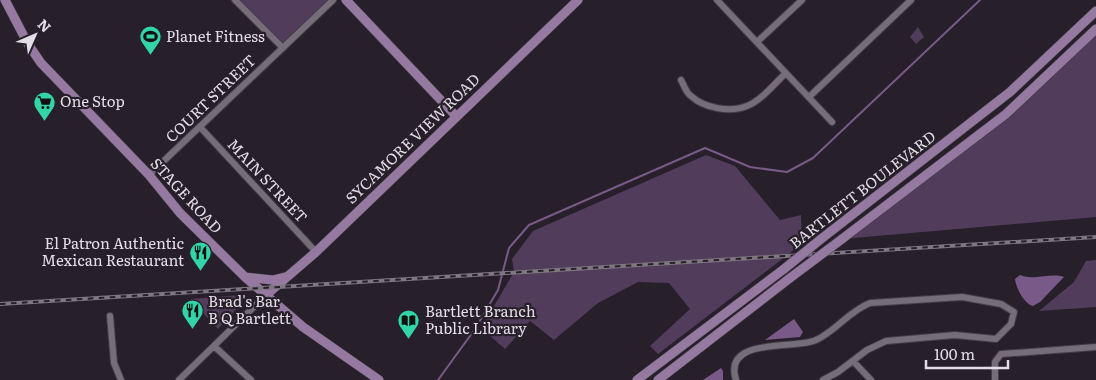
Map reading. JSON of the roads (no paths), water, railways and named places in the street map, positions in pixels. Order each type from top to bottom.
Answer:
[{"type":"main road","name":"STAGE ROAD","points":[[5,0],[28,44],[41,63],[149,175],[181,214],[245,277],[303,327],[379,380]]},
{"type":"main road","points":[[346,0],[456,116]]},
{"type":"main road","name":"SYCAMORE VIEW ROAD","points":[[266,295],[316,252],[578,0]]},
{"type":"main road","name":"BARTLETT BOULEVARD","points":[[637,380],[784,269],[1010,92],[1096,11]]},
{"type":"main road","name":"BARTLETT BOULEVARD","points":[[658,380],[1006,114],[1096,29]]},
{"type":"main road","points":[[245,277],[273,280],[288,277]]},
{"type":"street","points":[[235,0],[283,48]]},
{"type":"street","name":"COURT STREET","points":[[149,175],[333,0]]},
{"type":"street","points":[[717,0],[832,122]]},
{"type":"street","points":[[757,42],[802,0]]},
{"type":"street","points":[[809,97],[911,0]]},
{"type":"street","points":[[681,80],[689,95],[703,104],[733,108],[746,106],[756,100],[786,73]]},
{"type":"street","name":"MAIN STREET","points":[[200,127],[316,252]]},
{"type":"street","points":[[179,380],[266,295]]},
{"type":"street","points":[[736,380],[735,364],[752,350],[762,347],[816,341],[859,308],[870,304],[962,297],[1001,304],[1014,312],[1011,324],[996,339],[955,335],[890,341],[872,347],[825,380]]},
{"type":"street","points":[[110,316],[114,363],[122,380]]},
{"type":"street","points":[[214,346],[250,380]]},
{"type":"street","points":[[995,380],[995,362],[999,355],[1096,348]]},
{"type":"street","points":[[853,361],[871,380]]},
{"type":"waterway","points":[[438,380],[475,329],[498,290],[509,248],[529,225],[705,148],[750,167],[787,172],[813,158],[980,0]]},
{"type":"railway","points":[[0,304],[1096,237]]},
{"type":"place","name":"Planet Fitness","points":[[150,56]]},
{"type":"place","name":"One Stop","points":[[44,121]]},
{"type":"place","name":"El Patron Authentic Mexican Restaurant","points":[[200,272]]},
{"type":"place","name":"Brad's Bar B Q Bartlett","points":[[192,330]]},
{"type":"place","name":"Bartlett Branch Public Library","points":[[409,340]]}]
